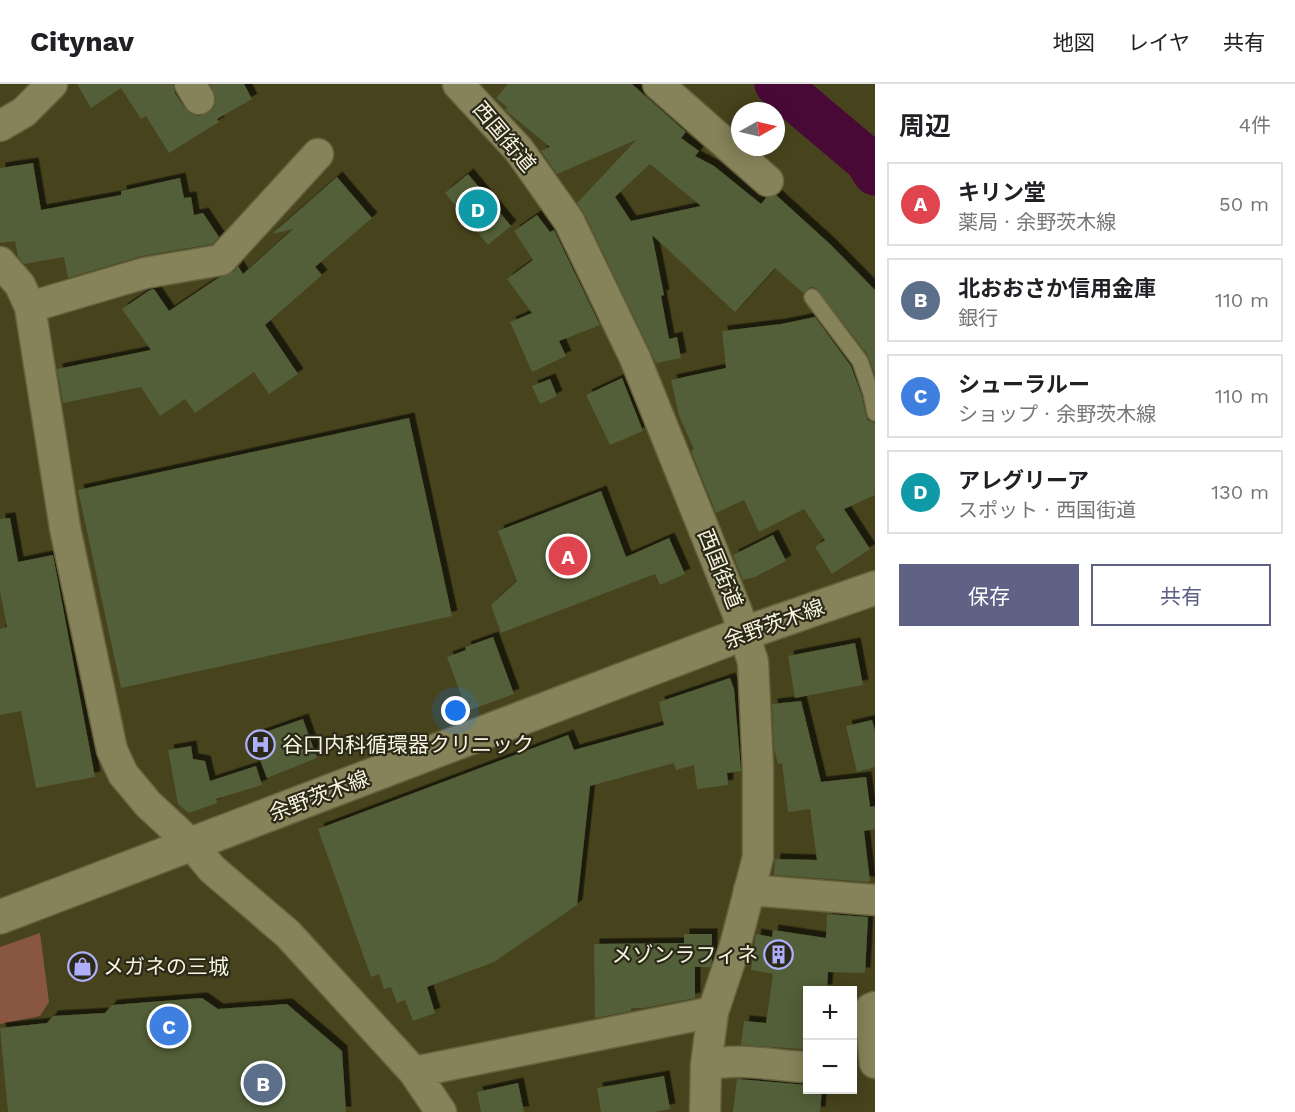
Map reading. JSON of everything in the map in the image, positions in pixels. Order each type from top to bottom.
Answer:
[{"type":"main road","name":"余野茨木線","points":[[0,917],[745,633],[875,588]]},
{"type":"street","points":[[0,126],[24,112],[52,84]]},
{"type":"street","name":"西国街道","points":[[458,84],[519,150],[569,221],[635,358],[745,633],[753,662],[758,770],[758,857],[735,946],[713,1012],[706,1065],[705,1112]]},
{"type":"street","points":[[658,84],[768,181]]},
{"type":"street","points":[[30,306],[145,273],[221,260],[318,154]]},
{"type":"street","points":[[0,262],[20,285],[30,306],[65,528],[112,750],[123,774],[148,804],[191,844],[212,869],[288,934],[414,1072],[441,1112]]},
{"type":"street","points":[[749,890],[875,900]]},
{"type":"street","points":[[875,1007],[870,1009],[875,1063]]},
{"type":"street","points":[[414,1072],[713,1012]]},
{"type":"street","points":[[706,1065],[722,1061],[745,1060],[803,1067]]},
{"type":"street","points":[[857,1069],[875,1071]]},
{"type":"lane","points":[[813,297],[860,361],[875,413]]},
{"type":"shaded area","points":[[40,933],[49,1002],[40,1016],[0,1024],[0,947]]},
{"type":"building","points":[[77,84],[173,84],[175,93],[185,108],[191,114],[199,116],[208,113],[214,107],[216,98],[210,84],[244,84],[252,99],[217,119],[219,122],[169,153],[146,116],[141,119],[121,88],[91,108]]},
{"type":"building","points":[[508,84],[632,84],[686,132],[681,138],[699,151],[695,156],[714,166],[761,204],[766,198],[776,195],[831,245],[875,290],[875,375],[868,355],[816,288],[810,287],[803,293],[775,268],[735,312],[652,235],[664,295],[661,296],[669,339],[677,337],[681,358],[656,363],[584,213],[577,203],[636,140],[557,174],[541,151],[550,147],[505,110],[507,107],[496,98]],"holes":[[[650,164],[701,206],[631,221],[615,197]]]},
{"type":"building","points":[[33,163],[41,210],[121,195],[121,191],[180,178],[184,198],[191,197],[194,215],[203,213],[219,237],[212,244],[142,256],[68,278],[64,257],[24,264],[18,256],[15,241],[0,243],[0,168]]},
{"type":"building","points":[[468,174],[511,226],[488,245],[445,193]]},
{"type":"building","points":[[337,177],[372,218],[315,267],[322,275],[265,325],[298,374],[269,394],[254,372],[195,413],[185,399],[160,416],[141,387],[63,403],[57,369],[151,350],[122,309],[154,289],[169,311],[218,278],[233,272],[238,266],[243,274],[293,229],[272,234]]},
{"type":"building","points":[[537,215],[550,232],[554,230],[600,325],[559,341],[566,356],[532,372],[510,322],[532,313],[507,279],[533,260],[514,231]]},
{"type":"building","points":[[815,317],[851,366],[868,420],[875,423],[875,495],[844,509],[870,549],[832,574],[815,547],[825,540],[804,509],[759,532],[744,500],[716,513],[691,451],[694,449],[679,416],[671,380],[726,368],[722,331],[781,324]]},
{"type":"building","points":[[622,378],[643,431],[610,445],[586,395]]},
{"type":"building","points":[[550,379],[557,396],[540,404],[532,386]]},
{"type":"building","points":[[409,418],[452,616],[121,688],[78,490]]},
{"type":"building","points":[[601,491],[626,557],[669,538],[685,574],[660,585],[655,574],[501,633],[491,605],[517,581],[498,531]]},
{"type":"building","points":[[10,518],[18,562],[53,555],[95,777],[36,788],[21,711],[0,715],[0,629],[7,627],[0,591],[0,519]]},
{"type":"building","points":[[773,535],[786,561],[755,577],[743,580],[733,555]]},
{"type":"building","points":[[493,637],[514,694],[467,711],[447,657],[466,650],[465,647]]},
{"type":"building","points":[[855,643],[863,685],[795,698],[788,656]]},
{"type":"building","points":[[730,678],[734,689],[741,771],[727,773],[728,785],[697,789],[694,765],[676,770],[674,763],[590,786],[577,905],[494,962],[427,987],[435,1013],[413,1021],[405,1000],[397,1003],[391,987],[384,989],[379,974],[371,977],[318,829],[568,735],[574,750],[664,725],[659,702]]},
{"type":"building","points":[[801,701],[821,782],[866,777],[870,807],[875,806],[875,829],[864,831],[870,882],[774,875],[775,859],[817,860],[810,809],[788,812],[782,763],[778,764],[774,749],[772,704]]},
{"type":"building","points":[[303,719],[317,758],[267,778],[251,737]]},
{"type":"building","points":[[872,720],[875,731],[875,767],[857,772],[846,726]]},
{"type":"building","points":[[191,746],[193,759],[205,761],[210,781],[256,766],[262,785],[216,799],[217,803],[189,813],[178,804],[168,750]]},
{"type":"building","points":[[827,914],[868,917],[865,973],[828,972],[827,986],[803,986],[803,1049],[741,1045],[744,1021],[766,1023],[773,974],[751,970],[756,934],[772,937],[773,930],[826,938]]},
{"type":"building","points":[[684,934],[712,934],[710,967],[695,967],[695,998],[644,1008],[631,1008],[631,1011],[595,1018],[594,944],[684,943]]},
{"type":"building","points":[[202,998],[218,1009],[287,1004],[342,1051],[346,1112],[8,1112],[0,1028],[47,1023],[53,1016],[105,1013],[112,1005]]},
{"type":"building","points":[[664,1076],[670,1109],[654,1112],[601,1112],[597,1088]]},
{"type":"building","points":[[737,1079],[803,1085],[803,1094],[822,1094],[820,1112],[733,1112]]},
{"type":"building","points":[[518,1083],[524,1112],[481,1112],[477,1092]]},
{"type":"waterway","points":[[777,84],[867,160],[875,173]]},
{"type":"place","name":"アレグリーア","points":[[478,209]]},
{"type":"place","name":"キリン堂","points":[[568,556]]},
{"type":"place","name":"谷口内科循環器クリニック","points":[[261,745]]},
{"type":"place","name":"メゾンラフィネ","points":[[779,955]]},
{"type":"place","name":"メガネの三城","points":[[82,967]]},
{"type":"place","name":"シューラルー","points":[[169,1026]]},
{"type":"place","name":"北おおさか信用金庫","points":[[263,1083]]}]
